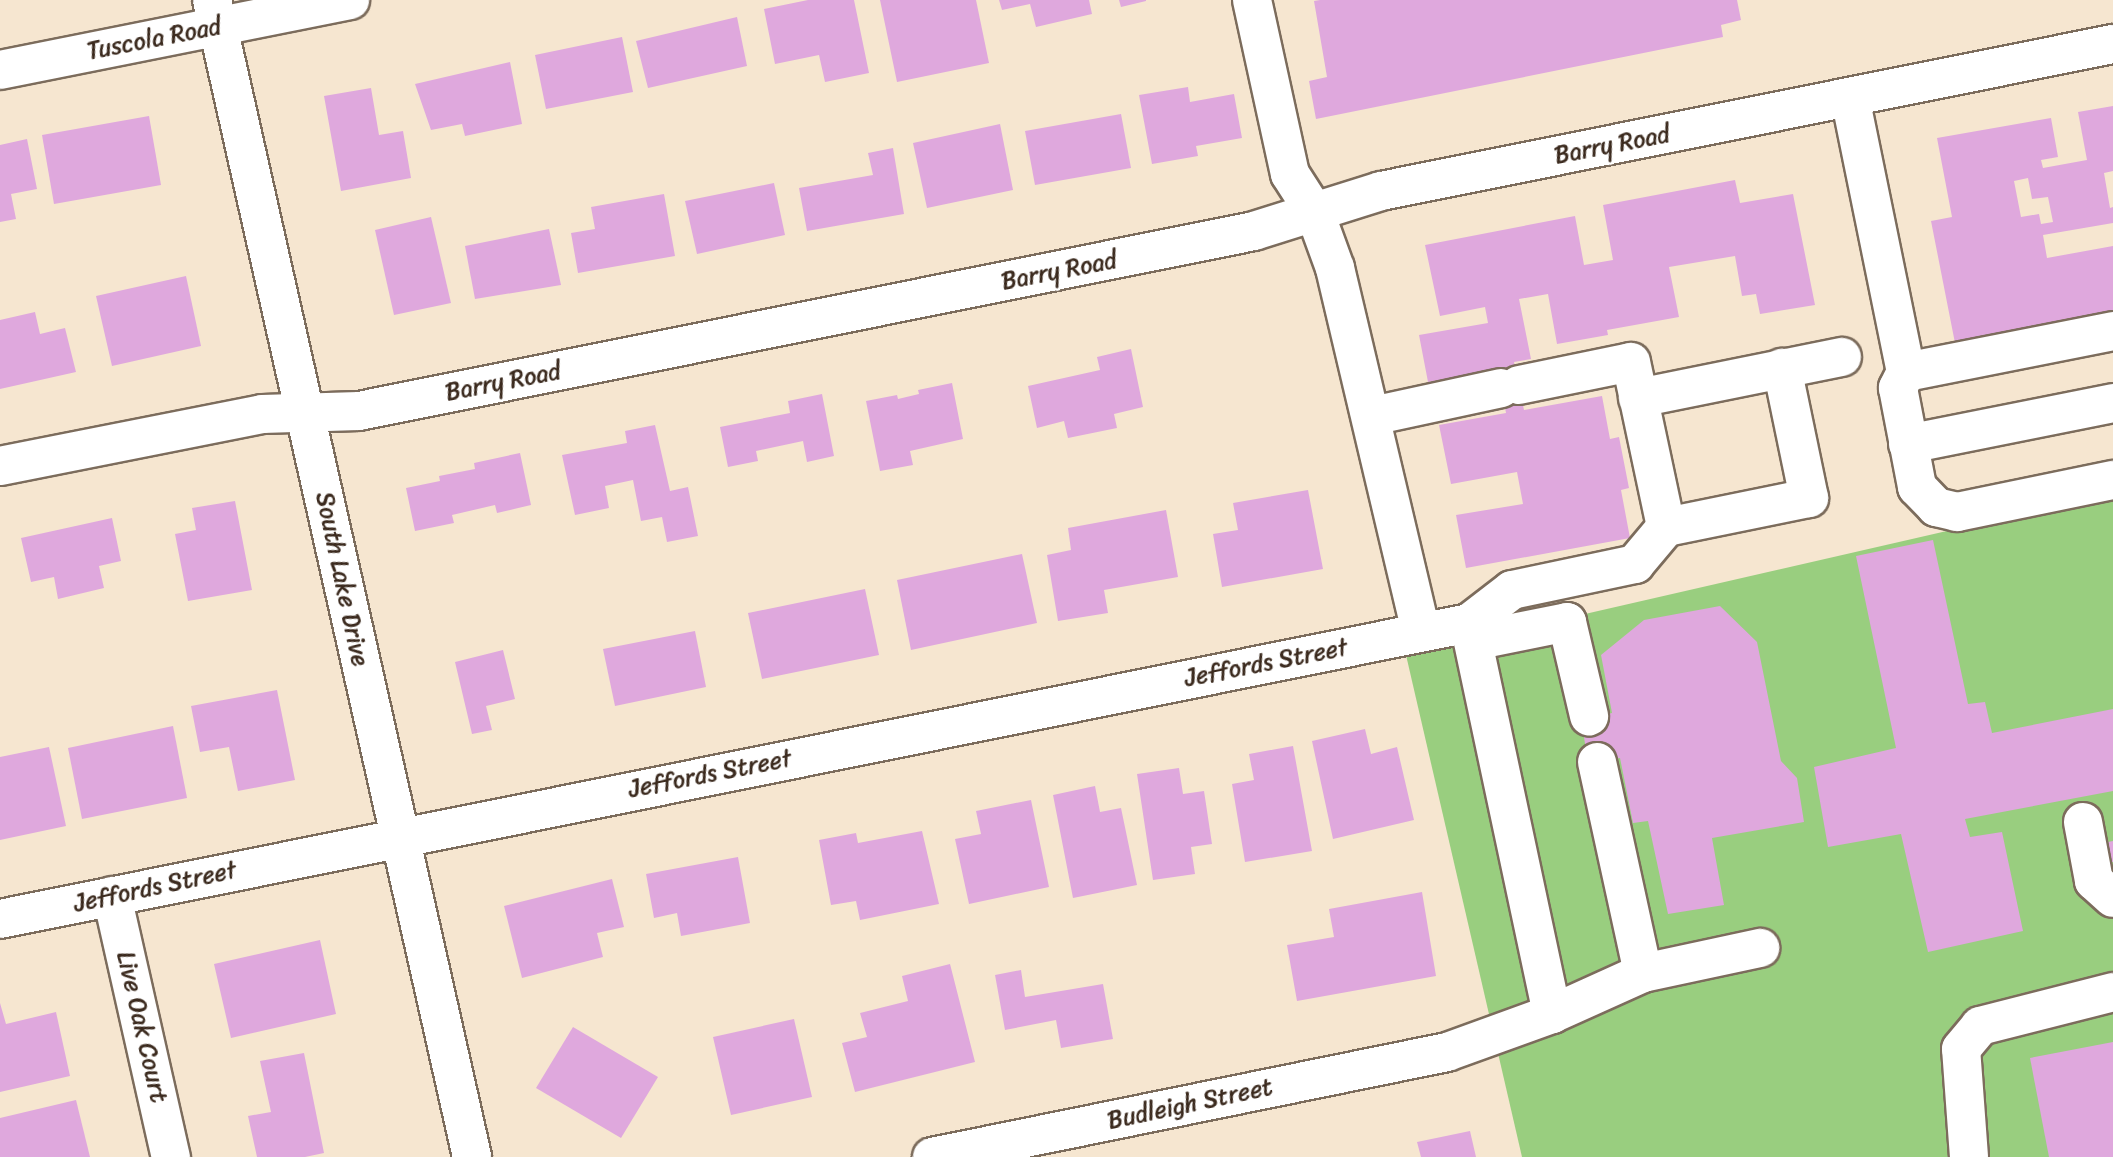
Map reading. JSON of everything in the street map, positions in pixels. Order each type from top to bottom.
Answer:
[{"type":"street","name":"Tuscola Road","points":[[0,70],[215,13],[350,0]]},
{"type":"street","points":[[1252,0],[1290,174],[1315,213],[1335,268],[1372,415],[1421,632]]},
{"type":"street","name":"South Lake Drive","points":[[215,13],[472,1157]]},
{"type":"street","name":"Barry Road","points":[[0,466],[262,414],[359,411],[1254,231],[1381,191],[2113,44]]},
{"type":"street","points":[[1850,97],[1906,372],[1898,388],[1917,487],[1936,507],[1957,512],[2113,480]]},
{"type":"street","points":[[1906,372],[2113,331]]},
{"type":"street","points":[[1639,398],[1842,357]]},
{"type":"street","points":[[1372,415],[1631,362],[1666,527]]},
{"type":"street","points":[[1552,1014],[1471,632],[1512,590],[1635,564],[1666,527],[1809,498],[1783,368]]},
{"type":"street","points":[[1908,444],[2113,403]]},
{"type":"street","name":"Jeffords Street","points":[[0,919],[1421,632],[1471,632],[1567,622],[1589,716]]},
{"type":"street","points":[[1597,762],[1643,972]]},
{"type":"street","points":[[2083,822],[2094,881],[2113,898]]},
{"type":"street","name":"Live Oak Court","points":[[113,896],[171,1157]]},
{"type":"street","name":"Budleigh Street","points":[[932,1157],[1447,1052],[1552,1014],[1643,972],[1760,948]]},
{"type":"street","points":[[1969,1157],[1961,1049],[1980,1026],[2113,992]]},
{"type":"green space","points":[[2113,493],[2113,1157],[1522,1157],[1406,655]]},
{"type":"building","points":[[808,0],[854,0],[869,73],[825,82],[819,55],[775,64],[764,9]]},
{"type":"building","points":[[880,0],[976,0],[989,63],[897,82]]},
{"type":"building","points":[[999,0],[1089,0],[1092,14],[1036,27],[1030,4],[1002,10]]},
{"type":"building","points":[[1119,0],[1146,0],[1146,1],[1121,7]]},
{"type":"building","points":[[1737,0],[1741,20],[1721,25],[1723,37],[1316,119],[1309,81],[1327,77],[1314,1]]},
{"type":"building","points":[[737,17],[747,66],[648,88],[636,41]]},
{"type":"building","points":[[622,37],[633,92],[546,109],[535,55]]},
{"type":"building","points":[[510,62],[522,124],[465,136],[462,124],[431,130],[415,84]]},
{"type":"building","points":[[1188,87],[1190,102],[1234,94],[1242,138],[1196,146],[1198,156],[1152,164],[1139,95]]},
{"type":"building","points":[[371,88],[379,135],[403,131],[411,178],[341,191],[324,96]]},
{"type":"building","points":[[2113,106],[2113,171],[2104,173],[2110,208],[2113,207],[2113,223],[2043,235],[2047,258],[2113,246],[2113,311],[1955,343],[1931,221],[1952,217],[1937,138],[2051,118],[2058,157],[2041,160],[2043,168],[2087,160],[2078,112]],"holes":[[[2028,178],[2032,199],[2048,197],[2053,222],[2041,224],[2039,214],[2021,217],[2014,181]]]},
{"type":"building","points":[[1121,114],[1131,168],[1035,185],[1025,131]]},
{"type":"building","points":[[149,116],[161,185],[54,204],[42,135]]},
{"type":"building","points":[[1000,124],[1013,190],[927,208],[913,143]]},
{"type":"building","points":[[27,139],[37,189],[11,194],[16,219],[0,222],[0,145]]},
{"type":"building","points":[[893,148],[904,214],[807,231],[799,188],[873,175],[868,153]]},
{"type":"building","points":[[1735,180],[1740,203],[1793,194],[1815,305],[1760,314],[1756,294],[1742,296],[1735,256],[1669,267],[1679,317],[1607,330],[1608,335],[1557,344],[1548,294],[1519,299],[1531,359],[1514,362],[1524,410],[1602,396],[1610,439],[1619,437],[1629,488],[1621,490],[1630,538],[1466,568],[1456,515],[1523,504],[1517,472],[1451,484],[1439,425],[1506,413],[1498,370],[1428,382],[1419,335],[1488,323],[1485,307],[1440,316],[1425,245],[1575,216],[1584,265],[1613,260],[1603,205]]},
{"type":"building","points":[[774,183],[785,235],[697,254],[685,201]]},
{"type":"building","points":[[664,194],[675,256],[578,273],[571,233],[595,229],[591,207]]},
{"type":"building","points":[[431,217],[451,303],[394,315],[375,230]]},
{"type":"building","points":[[549,229],[561,285],[475,299],[465,246]]},
{"type":"building","points":[[186,276],[201,346],[112,366],[96,296]]},
{"type":"building","points":[[35,312],[40,334],[65,328],[76,372],[0,389],[0,320]]},
{"type":"building","points":[[1131,349],[1143,407],[1114,414],[1117,428],[1068,438],[1064,421],[1037,428],[1028,386],[1100,370],[1097,357]]},
{"type":"building","points":[[952,383],[963,439],[910,451],[913,465],[880,471],[866,401],[897,395],[898,399],[919,394],[918,390]]},
{"type":"building","points":[[822,394],[834,456],[807,462],[803,441],[756,451],[758,461],[728,467],[720,427],[790,413],[788,401]]},
{"type":"building","points":[[655,425],[670,491],[688,487],[698,536],[667,542],[662,517],[641,521],[633,480],[605,486],[609,508],[575,515],[562,455],[627,443],[625,431]]},
{"type":"building","points":[[520,453],[531,505],[497,513],[495,505],[452,515],[454,523],[415,531],[406,488],[440,481],[439,476],[475,469],[474,463]]},
{"type":"building","points":[[1308,490],[1323,569],[1222,587],[1213,534],[1238,530],[1233,503]]},
{"type":"building","points":[[235,501],[252,590],[188,601],[175,534],[196,530],[192,508]]},
{"type":"building","points":[[1166,510],[1178,577],[1104,590],[1108,613],[1058,621],[1047,555],[1071,550],[1068,528]]},
{"type":"building","points":[[112,518],[121,561],[99,566],[104,588],[58,599],[54,577],[31,582],[21,538]]},
{"type":"building","points":[[1933,540],[1968,704],[1985,702],[1992,733],[2113,709],[2113,791],[1965,819],[1970,837],[2002,832],[2023,931],[1928,952],[1901,834],[1828,847],[1814,767],[1896,748],[1856,556]]},
{"type":"building","points":[[1022,554],[1037,623],[911,650],[897,580]]},
{"type":"building","points":[[865,589],[879,655],[762,679],[748,613]]},
{"type":"building","points":[[1720,606],[1757,642],[1781,761],[1797,778],[1804,822],[1712,838],[1724,905],[1668,914],[1648,821],[1633,823],[1620,758],[1588,763],[1581,718],[1612,713],[1601,655],[1644,620]]},
{"type":"building","points":[[695,631],[706,687],[615,706],[603,649]]},
{"type":"building","points":[[503,650],[515,699],[486,706],[492,730],[472,734],[455,662]]},
{"type":"building","points":[[277,690],[295,780],[238,791],[229,747],[200,752],[191,706]]},
{"type":"building","points":[[173,726],[187,798],[82,819],[68,748]]},
{"type":"building","points":[[1365,729],[1371,754],[1397,747],[1414,820],[1333,839],[1312,741]]},
{"type":"building","points":[[1293,746],[1312,851],[1245,862],[1232,784],[1254,780],[1249,754]]},
{"type":"building","points":[[49,747],[66,826],[0,840],[0,757]]},
{"type":"building","points":[[1179,768],[1183,794],[1204,791],[1212,844],[1191,847],[1195,874],[1153,880],[1137,774]]},
{"type":"building","points":[[1095,786],[1100,812],[1121,808],[1137,885],[1073,898],[1053,795]]},
{"type":"building","points":[[1031,800],[1049,887],[969,904],[955,839],[981,834],[976,811]]},
{"type":"building","points":[[922,831],[939,904],[860,920],[856,901],[831,905],[819,840],[856,833],[858,843]]},
{"type":"building","points":[[2113,841],[2113,862],[2111,862],[2108,842]]},
{"type":"building","points":[[738,857],[750,923],[681,936],[677,913],[654,918],[646,874]]},
{"type":"building","points":[[612,879],[624,927],[597,933],[603,957],[522,978],[504,906]]},
{"type":"building","points":[[1422,892],[1436,976],[1297,1001],[1287,945],[1334,937],[1329,909]]},
{"type":"building","points":[[320,940],[336,1014],[231,1038],[214,964]]},
{"type":"building","points":[[950,964],[975,1062],[855,1092],[842,1043],[867,1037],[860,1013],[908,1001],[902,976]]},
{"type":"building","points":[[1021,970],[1025,997],[1103,984],[1113,1039],[1061,1048],[1056,1020],[1005,1030],[995,975]]},
{"type":"building","points":[[0,1003],[6,1024],[56,1012],[70,1076],[0,1092]]},
{"type":"building","points":[[794,1019],[812,1097],[731,1115],[713,1037]]},
{"type":"building","points":[[573,1027],[658,1077],[621,1138],[536,1088]]},
{"type":"building","points":[[2113,1042],[2113,1157],[2049,1157],[2030,1058]]},
{"type":"building","points":[[304,1053],[324,1153],[305,1157],[257,1157],[248,1116],[271,1112],[260,1061]]},
{"type":"building","points":[[76,1100],[90,1157],[0,1157],[0,1118]]},
{"type":"building","points":[[1470,1131],[1476,1157],[1421,1157],[1417,1142]]}]
